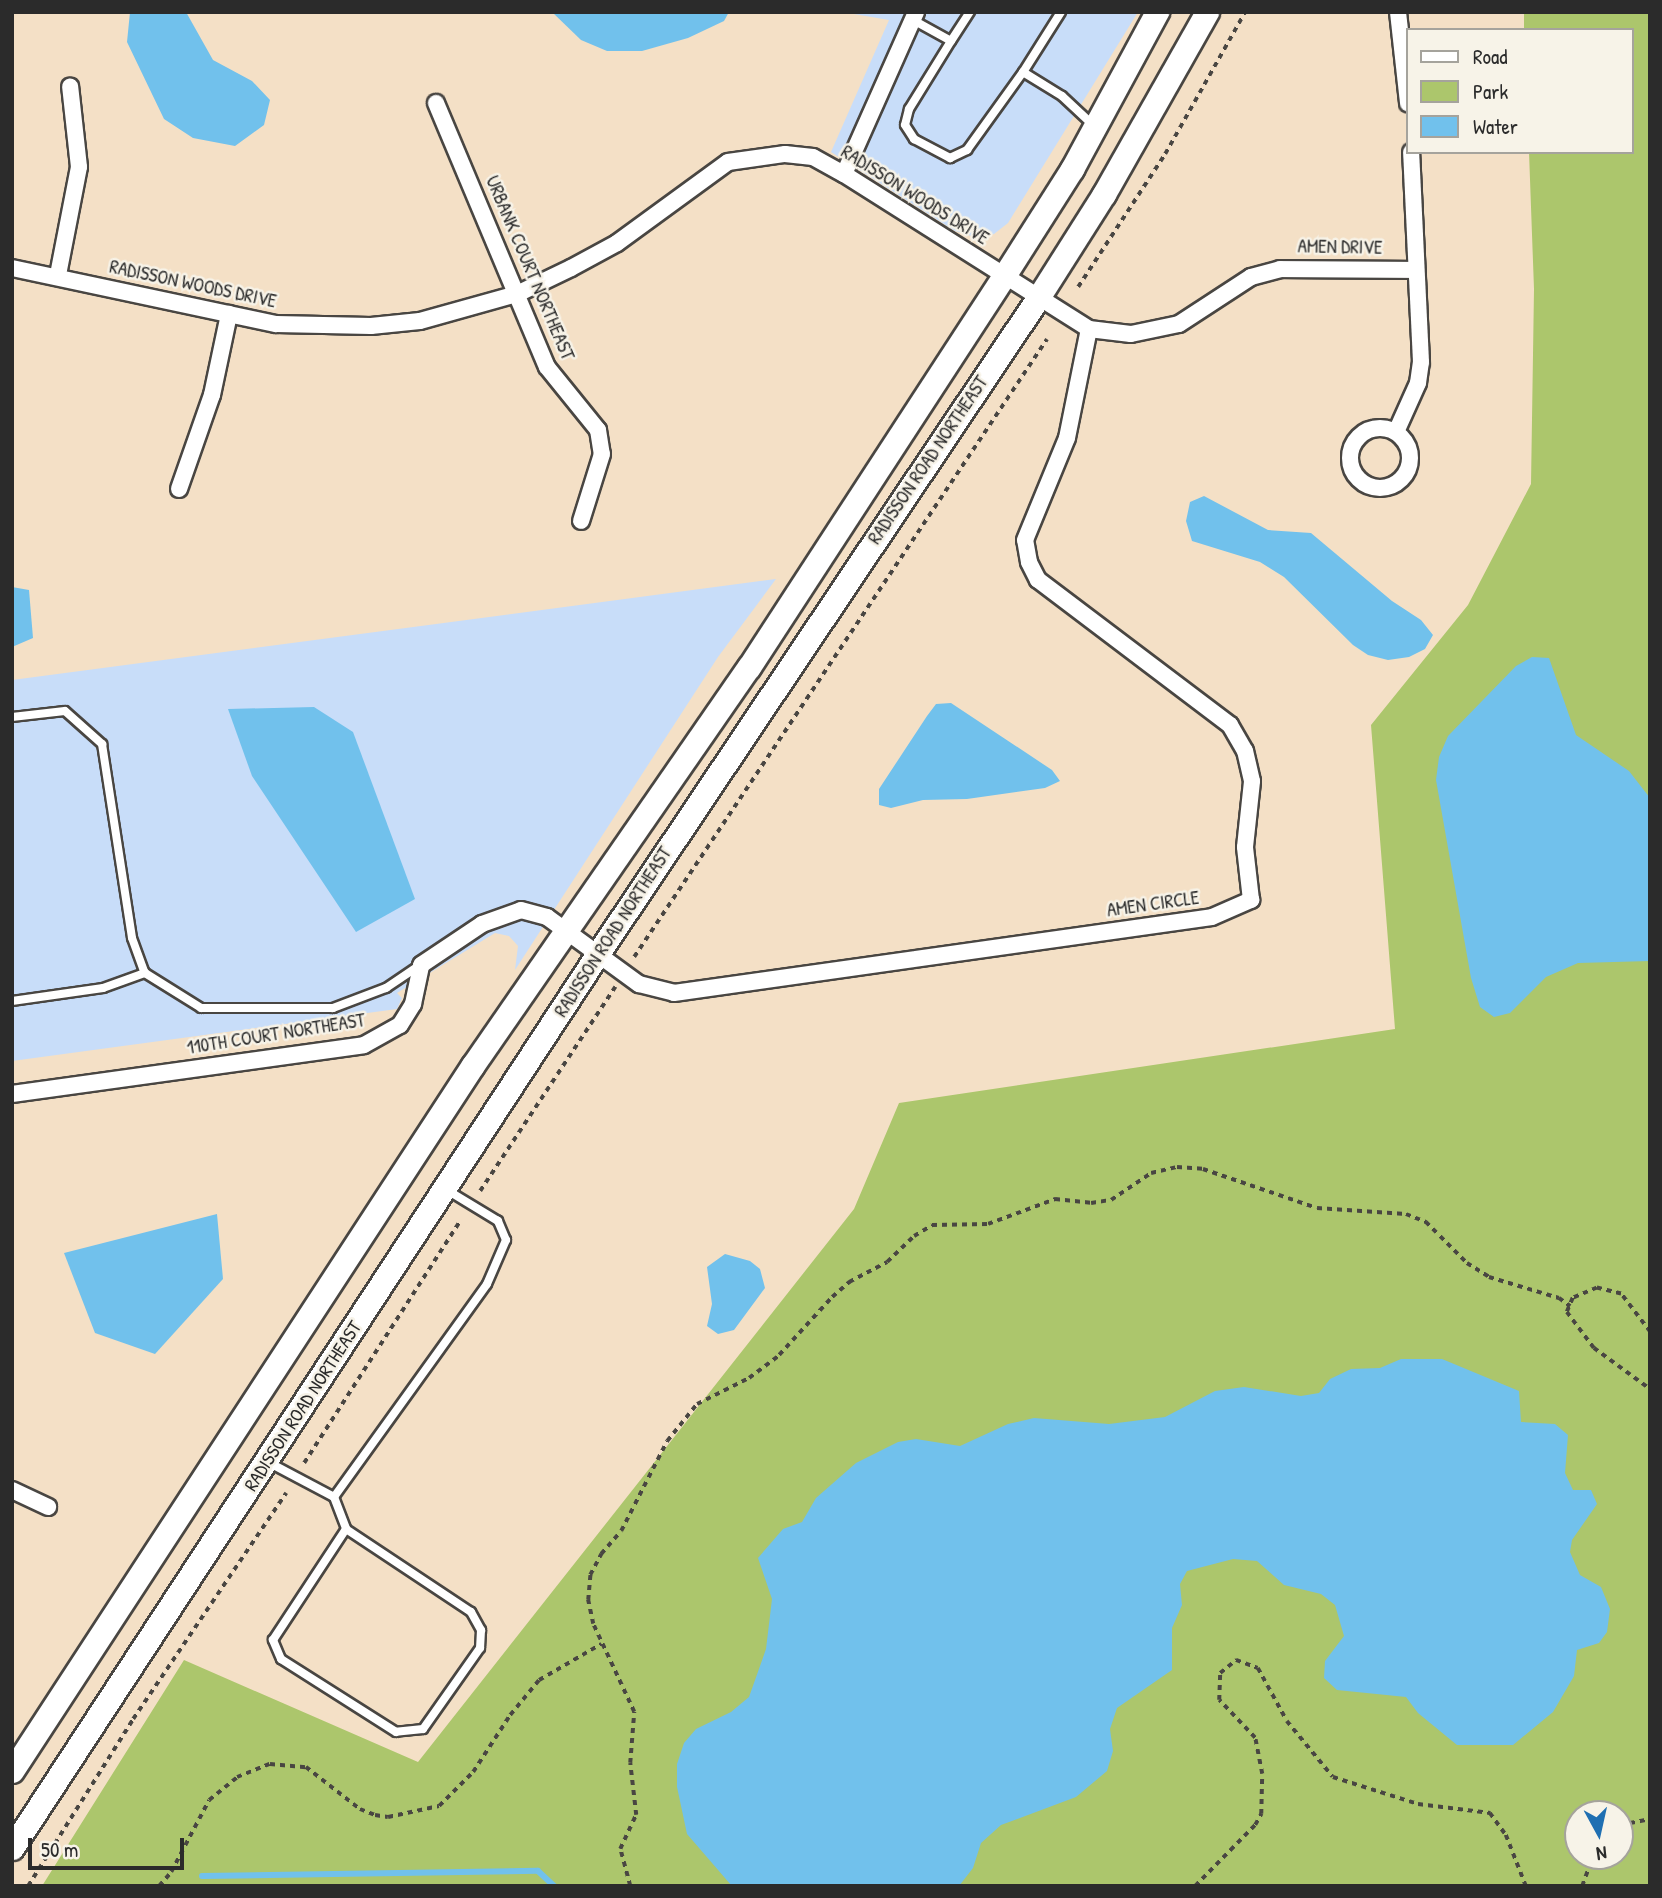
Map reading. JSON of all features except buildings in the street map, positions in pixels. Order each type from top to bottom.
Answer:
[{"type":"main road","name":"RADISSON ROAD NORTHEAST","points":[[12,1771],[473,1065],[749,667],[1004,276],[1095,127],[1157,12]]},
{"type":"main road","name":"RADISSON ROAD NORTHEAST","points":[[12,1848],[597,955],[1038,298],[1104,194],[1207,12]]},
{"type":"street","points":[[1398,12],[1406,85]]},
{"type":"street","points":[[844,174],[915,16]]},
{"type":"street","points":[[58,275],[79,167],[70,86]]},
{"type":"street","name":"URBANK COURT NORTHEAST","points":[[436,103],[547,368],[598,430],[601,454],[581,521]]},
{"type":"street","name":"RADISSON WOODS DRIVE","points":[[12,268],[58,275],[276,324],[371,326],[419,321],[517,294],[617,243],[728,162],[785,154],[813,158],[844,174],[1038,298]]},
{"type":"street","points":[[1396,432],[1418,383],[1421,362],[1411,154]]},
{"type":"street","name":"AMEN DRIVE","points":[[1038,298],[1089,330],[1131,334],[1180,324],[1242,281],[1279,269],[1416,270]]},
{"type":"street","points":[[179,489],[212,395],[229,314]]},
{"type":"street","name":"AMEN CIRCLE","points":[[597,955],[658,992],[697,992],[1212,917],[1251,900],[1245,847],[1252,781],[1245,751],[1230,725],[1038,580],[1029,562],[1025,540],[1068,438],[1089,330]]},
{"type":"street","points":[[421,965],[506,913],[535,912],[597,955]]},
{"type":"street","name":"110TH COURT NORTHEAST","points":[[12,1094],[363,1045],[400,1025],[414,1004],[421,965]]},
{"type":"street","points":[[12,1490],[48,1507]]},
{"type":"lane","points":[[970,12],[909,109],[905,125],[914,139],[950,158],[967,150],[1023,72],[1061,12]]},
{"type":"lane","points":[[915,16],[951,41]]},
{"type":"lane","points":[[1023,72],[1062,96],[1095,127]]},
{"type":"lane","points":[[12,718],[65,711],[102,744],[132,939],[145,973],[201,1008],[332,1008],[386,988],[421,965]]},
{"type":"lane","points":[[12,1001],[103,988],[145,973]]},
{"type":"lane","points":[[334,1497],[487,1284],[506,1240],[498,1222],[446,1189]]},
{"type":"lane","points":[[267,1461],[334,1497],[346,1529],[471,1612],[481,1630],[480,1648],[423,1729],[396,1732],[281,1659],[274,1640],[346,1529]]},
{"type":"path","points":[[1078,287],[1165,153],[1245,12]]},
{"type":"path","points":[[638,949],[1047,340]]},
{"type":"path","points":[[480,1191],[607,998]]},
{"type":"path","points":[[629,1886],[620,1849],[636,1815],[630,1763],[634,1712],[601,1644],[588,1600],[590,1575],[600,1554],[621,1531],[684,1418],[697,1404],[749,1378],[779,1355],[849,1282],[887,1262],[932,1225],[988,1224],[1055,1199],[1091,1203],[1111,1199],[1151,1173],[1177,1167],[1203,1169],[1317,1208],[1406,1214],[1426,1222],[1467,1263],[1489,1277],[1559,1298],[1570,1306]]},
{"type":"path","points":[[304,1464],[460,1221]]},
{"type":"path","points":[[1650,1332],[1620,1294],[1597,1288],[1573,1298],[1567,1312],[1594,1348],[1650,1389]]},
{"type":"path","points":[[28,1886],[133,1719],[286,1493]]},
{"type":"path","points":[[159,1886],[171,1872],[209,1800],[237,1777],[270,1764],[306,1767],[360,1809],[375,1815],[404,1814],[439,1806],[473,1772],[510,1715],[539,1680],[601,1644]]},
{"type":"path","points":[[1195,1886],[1255,1825],[1261,1814],[1262,1774],[1255,1738],[1227,1713],[1218,1693],[1220,1673],[1236,1660],[1258,1668],[1287,1721],[1333,1777],[1418,1804],[1490,1813],[1506,1835],[1526,1886]]},
{"type":"shaded area","points":[[842,12],[1138,12],[1008,223],[994,234],[978,238],[955,231],[831,152],[889,20]]},
{"type":"shaded area","points":[[776,579],[718,657],[515,970],[518,946],[509,936],[495,933],[397,993],[402,998],[397,1009],[12,1061],[12,680]]},
{"type":"green space","points":[[1524,12],[1650,12],[1650,1886],[42,1886],[184,1660],[418,1762],[854,1209],[899,1103],[1395,1029],[1371,725],[1468,605],[1531,484],[1534,289],[1529,154],[1634,154],[1634,28],[1524,28]]},
{"type":"water","points":[[130,12],[186,12],[213,60],[252,81],[270,100],[264,125],[235,146],[193,138],[164,119],[127,42]]},
{"type":"water","points":[[552,12],[729,12],[724,21],[688,38],[642,51],[607,51],[581,40]]},
{"type":"water","points":[[1204,496],[1268,530],[1311,533],[1392,601],[1421,620],[1433,635],[1425,649],[1409,657],[1388,660],[1368,655],[1353,645],[1284,577],[1260,562],[1192,541],[1186,521],[1190,502]]},
{"type":"water","points":[[12,587],[29,590],[33,638],[12,647]]},
{"type":"water","points":[[1532,657],[1549,658],[1576,735],[1629,771],[1650,798],[1650,961],[1578,963],[1546,977],[1510,1013],[1494,1017],[1480,1007],[1471,978],[1436,780],[1439,757],[1448,736],[1516,666]]},
{"type":"water","points":[[951,703],[1052,770],[1060,781],[1045,788],[967,799],[923,800],[891,808],[879,805],[879,789],[927,716],[936,704]]},
{"type":"water","points":[[314,707],[353,732],[415,899],[356,932],[252,776],[228,709]]},
{"type":"water","points":[[217,1214],[223,1279],[155,1354],[95,1333],[64,1253]]},
{"type":"water","points":[[725,1254],[750,1261],[760,1269],[765,1288],[734,1330],[718,1334],[707,1326],[712,1304],[707,1267]]},
{"type":"water","points":[[1401,1359],[1442,1359],[1519,1391],[1521,1422],[1555,1424],[1568,1435],[1565,1473],[1573,1490],[1591,1490],[1597,1504],[1572,1540],[1570,1552],[1580,1575],[1601,1587],[1610,1609],[1607,1632],[1599,1643],[1577,1650],[1574,1676],[1553,1712],[1513,1745],[1457,1745],[1418,1713],[1406,1697],[1337,1690],[1324,1678],[1325,1661],[1344,1636],[1335,1605],[1321,1594],[1284,1585],[1257,1561],[1233,1559],[1187,1571],[1180,1584],[1182,1605],[1172,1628],[1172,1670],[1117,1708],[1110,1729],[1113,1751],[1107,1771],[1076,1797],[1001,1825],[981,1843],[973,1868],[959,1886],[731,1885],[687,1834],[677,1787],[677,1764],[684,1743],[696,1729],[731,1712],[749,1697],[766,1649],[772,1599],[758,1558],[783,1529],[802,1522],[816,1498],[856,1463],[898,1442],[916,1439],[960,1446],[1008,1424],[1034,1418],[1109,1424],[1165,1417],[1215,1391],[1244,1387],[1301,1396],[1319,1393],[1330,1379],[1351,1369],[1380,1368]]},
{"type":"waterway","points":[[202,1876],[538,1871],[554,1886]]}]
